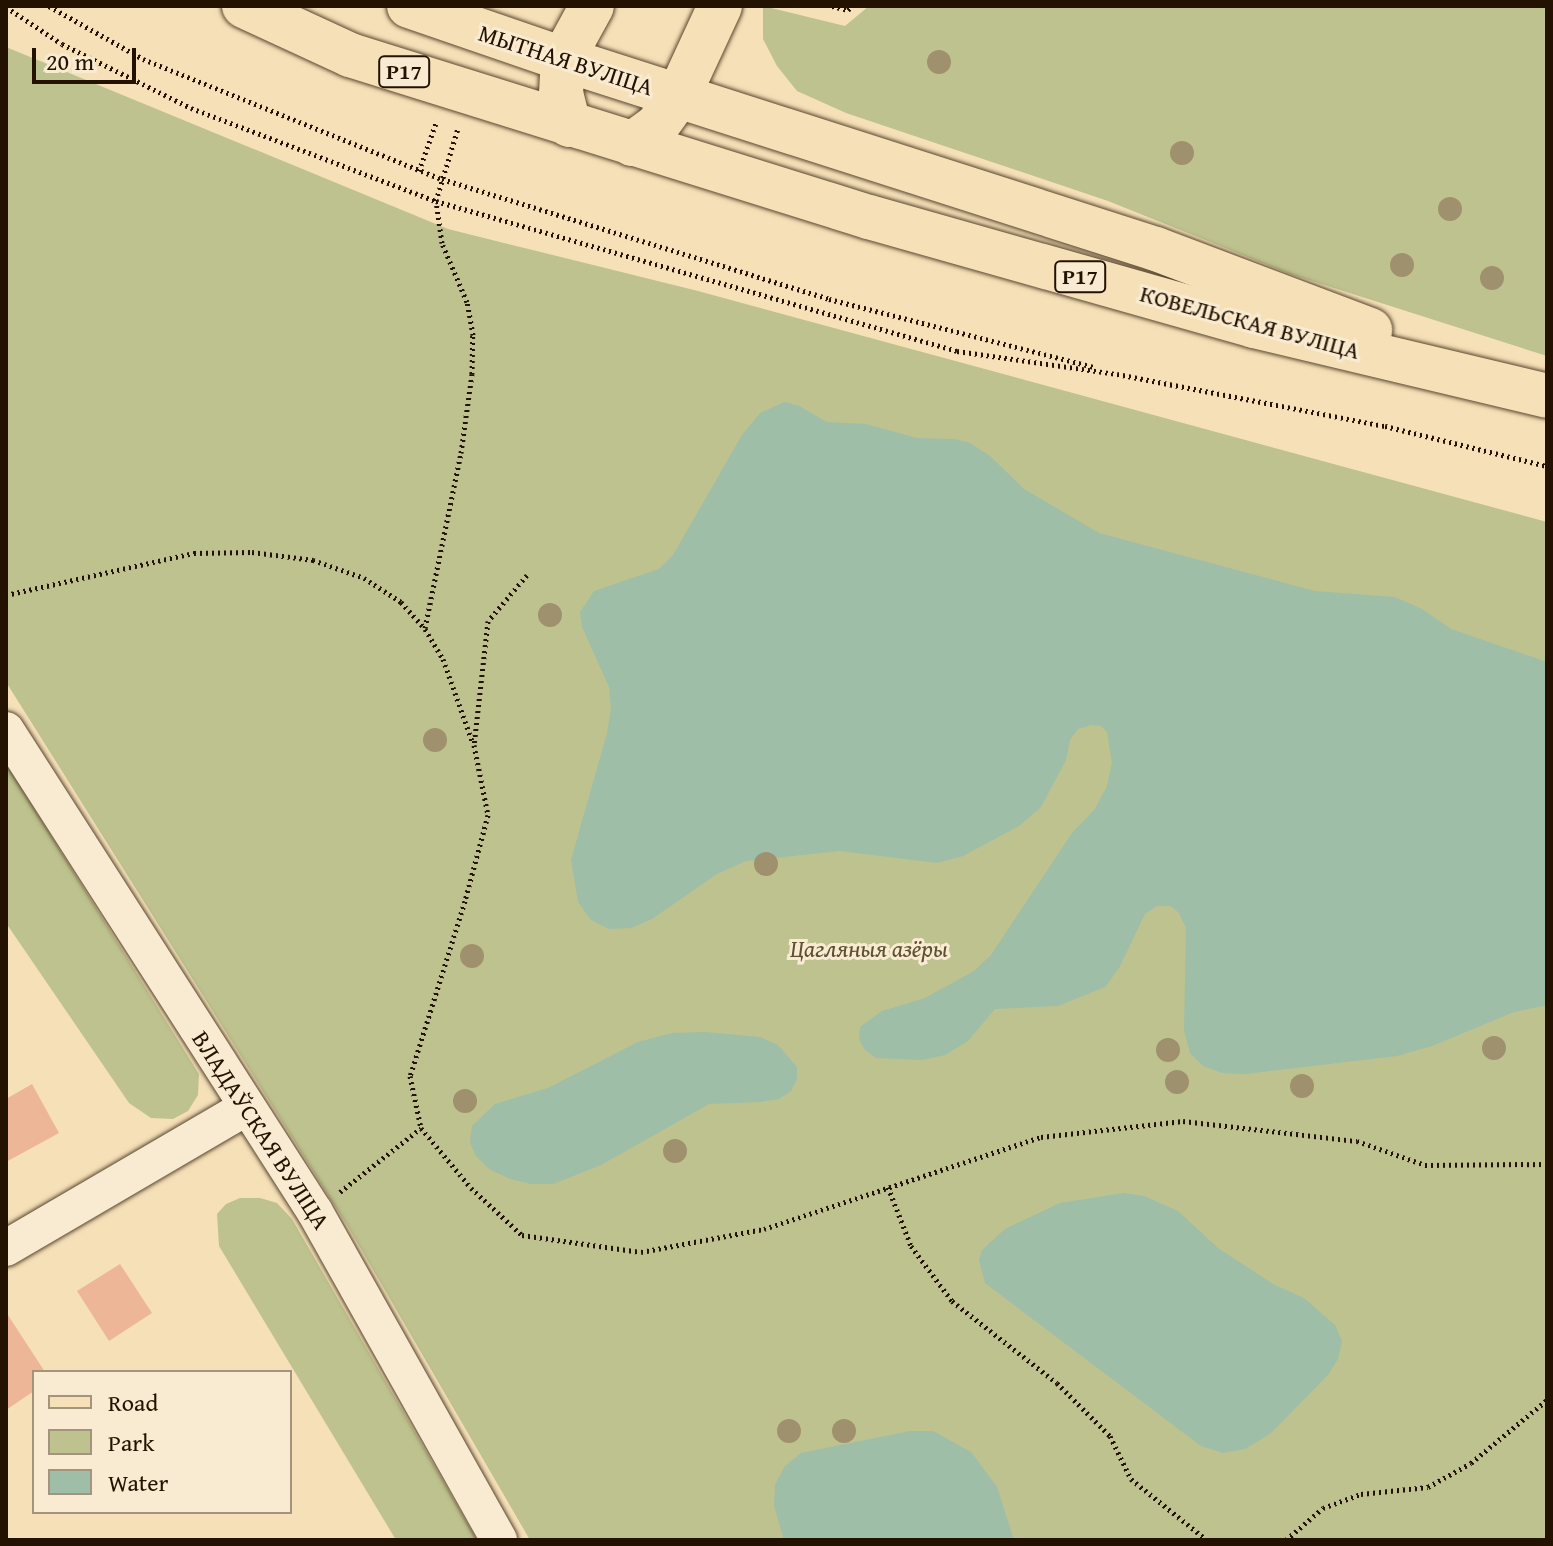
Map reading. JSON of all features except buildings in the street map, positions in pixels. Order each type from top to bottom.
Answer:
[{"type":"main road","name":"Р17","points":[[244,6],[350,55],[632,144]]},
{"type":"main road","name":"МЫТНАЯ ВУЛІЦА","points":[[409,6],[678,97]]},
{"type":"main road","points":[[569,125],[561,94],[563,59],[592,6]]},
{"type":"main road","points":[[632,144],[657,126],[678,97],[720,6]]},
{"type":"main road","name":"Р17","points":[[678,97],[1156,249],[1540,394]]},
{"type":"main road","name":"КОВЕЛЬСКАЯ ВУЛІЦА","points":[[632,144],[884,221],[1254,326],[1540,394]]},
{"type":"street","name":"ВЛАДАЎСКАЯ ВУЛІЦА","points":[[6,730],[315,1212],[499,1540]]},
{"type":"street","points":[[6,1248],[246,1108]]},
{"type":"path","points":[[49,6],[143,59],[442,179],[829,299],[1117,374]]},
{"type":"path","points":[[832,6],[848,10],[852,6]]},
{"type":"path","points":[[6,7],[62,44],[191,108],[436,201],[957,351],[1117,374],[1385,426],[1547,466]]},
{"type":"path","points":[[425,629],[461,453],[472,361],[473,335],[467,302],[442,243],[436,201],[458,128]]},
{"type":"path","points":[[6,595],[194,553],[252,552],[313,560],[364,578],[401,602],[425,629],[443,659],[474,745],[488,815],[465,901],[410,1076],[421,1128],[471,1188],[522,1235],[641,1252],[764,1229],[1041,1137],[1183,1121],[1357,1141],[1425,1165],[1547,1164]]},
{"type":"path","points":[[474,745],[488,621],[527,575]]},
{"type":"path","points":[[315,1212],[421,1128]]},
{"type":"path","points":[[888,1187],[911,1246],[952,1301],[1057,1383],[1110,1436],[1131,1479],[1207,1540]]},
{"type":"path","points":[[1286,1540],[1323,1508],[1336,1503],[1361,1494],[1428,1487],[1471,1463],[1547,1400]]},
{"type":"green space","points":[[763,6],[845,26],[869,6],[1547,6],[1547,356],[1290,274],[1108,201],[846,113],[797,91],[777,66],[763,39]]},
{"type":"green space","name":"Цагляныя азёры","points":[[6,47],[448,229],[698,291],[1547,522],[1547,1540],[530,1540],[347,1225],[6,682]]},
{"type":"green space","points":[[6,763],[199,1074],[198,1095],[188,1111],[173,1119],[151,1118],[129,1103],[6,923]]},
{"type":"green space","points":[[240,1198],[260,1198],[277,1203],[292,1219],[477,1540],[396,1540],[219,1246],[217,1214],[226,1204]]},
{"type":"water","points":[[785,402],[799,406],[827,422],[866,424],[917,438],[954,439],[970,443],[990,456],[1024,489],[1099,533],[1315,591],[1395,597],[1422,609],[1451,629],[1547,662],[1547,1005],[1514,1012],[1432,1046],[1397,1056],[1245,1074],[1222,1073],[1203,1066],[1190,1053],[1184,1030],[1186,928],[1179,913],[1171,906],[1157,906],[1145,914],[1119,968],[1105,987],[1058,1006],[995,1009],[968,1041],[945,1055],[922,1060],[876,1058],[864,1049],[859,1039],[860,1027],[882,1011],[925,998],[974,971],[991,955],[1072,833],[1095,809],[1107,786],[1112,763],[1107,732],[1101,726],[1091,725],[1078,729],[1070,740],[1066,760],[1041,807],[1019,826],[963,856],[937,863],[840,851],[746,861],[717,874],[652,919],[631,928],[609,929],[591,920],[578,902],[571,860],[611,709],[609,687],[582,627],[580,612],[594,591],[659,569],[673,555],[742,435],[760,413]]},
{"type":"water","points":[[705,1032],[760,1037],[778,1045],[797,1067],[797,1079],[791,1091],[779,1099],[761,1102],[709,1104],[601,1165],[553,1184],[531,1184],[510,1179],[489,1169],[475,1155],[470,1142],[472,1126],[495,1104],[548,1088],[638,1042],[672,1033]]},
{"type":"water","points":[[1124,1193],[1144,1196],[1178,1211],[1218,1248],[1273,1284],[1304,1298],[1335,1325],[1342,1341],[1338,1359],[1328,1375],[1270,1434],[1245,1449],[1223,1453],[1201,1446],[985,1283],[979,1260],[982,1250],[1005,1229],[1060,1203]]},
{"type":"water","points":[[910,1431],[933,1431],[971,1452],[997,1487],[1014,1540],[784,1540],[774,1506],[775,1485],[784,1467],[801,1453]]}]
